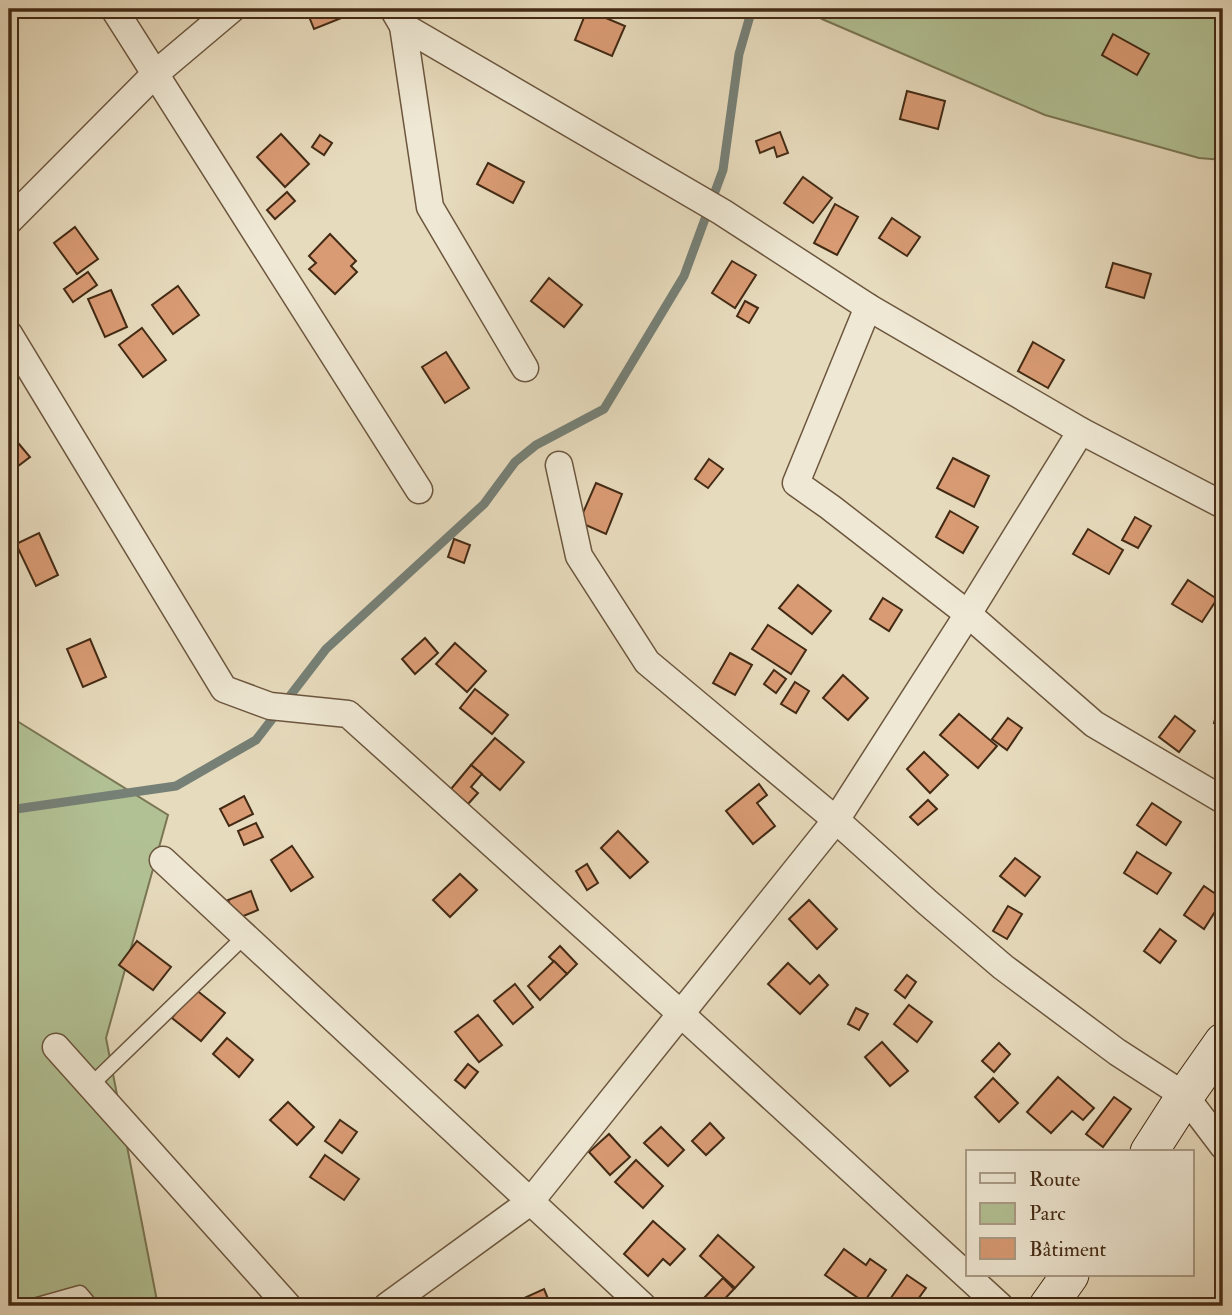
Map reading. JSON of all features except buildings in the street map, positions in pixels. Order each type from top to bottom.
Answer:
[{"type":"street","points":[[114,9],[419,490]]},
{"type":"street","points":[[9,221],[155,74],[232,9]]},
{"type":"street","points":[[398,17],[722,212],[868,307],[1081,430],[1223,505]]},
{"type":"street","points":[[398,17],[430,207],[525,368]]},
{"type":"street","points":[[868,307],[796,483],[968,614],[1094,724],[1223,800]]},
{"type":"street","points":[[9,334],[224,689],[270,706],[348,714],[966,1275]]},
{"type":"street","points":[[387,1306],[530,1202],[836,820],[968,614],[1081,430]]},
{"type":"street","points":[[559,465],[579,556],[647,663],[836,820],[1003,967],[1117,1052],[1185,1096],[1223,1146]]},
{"type":"street","points":[[163,860],[643,1306]]},
{"type":"street","points":[[1150,1150],[1223,1042]]},
{"type":"street","points":[[56,1047],[288,1306]]},
{"type":"street","points":[[967,1276],[1000,1306]]},
{"type":"lane","points":[[90,1086],[245,936]]},
{"type":"lane","points":[[34,1306],[80,1293],[91,1306]]},
{"type":"green space","points":[[808,9],[1223,9],[1223,160],[1199,158],[1045,115],[822,19]]},
{"type":"green space","points":[[9,716],[168,815],[106,1038],[158,1306],[9,1306]]},
{"type":"waterway","points":[[9,810],[176,786],[256,740],[326,649],[484,504],[515,462],[536,445],[604,409],[684,276],[723,170],[739,54],[752,9]]}]
